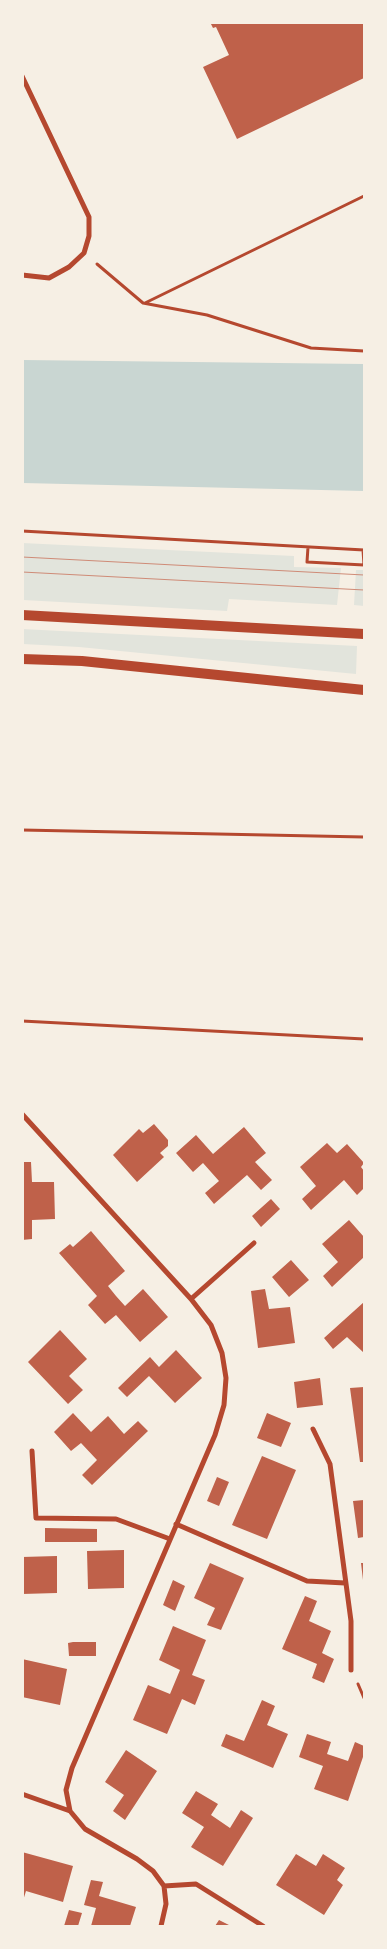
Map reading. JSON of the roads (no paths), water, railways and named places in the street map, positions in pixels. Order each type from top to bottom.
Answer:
[{"type":"main road","points":[[22,615],[364,634]]},
{"type":"main road","points":[[22,659],[82,662],[364,690]]},
{"type":"street","points":[[22,76],[89,217],[89,236],[84,253],[69,268],[49,278],[22,275]]},
{"type":"street","points":[[22,1114],[191,1299],[211,1325],[222,1353],[226,1378],[224,1405],[215,1435],[72,1768],[66,1790],[70,1811],[85,1829],[137,1859],[152,1871],[164,1886],[166,1904],[162,1926]]},
{"type":"street","points":[[191,1299],[254,1243]]},
{"type":"street","points":[[313,1429],[330,1464],[351,1621],[351,1670]]},
{"type":"street","points":[[32,1451],[36,1518],[116,1519],[170,1539]]},
{"type":"street","points":[[176,1524],[307,1582],[345,1583]]},
{"type":"street","points":[[22,1794],[70,1811]]},
{"type":"street","points":[[164,1886],[196,1884],[263,1926]]},
{"type":"tram line","points":[[22,557],[364,575]]},
{"type":"tram line","points":[[22,572],[364,590]]}]
